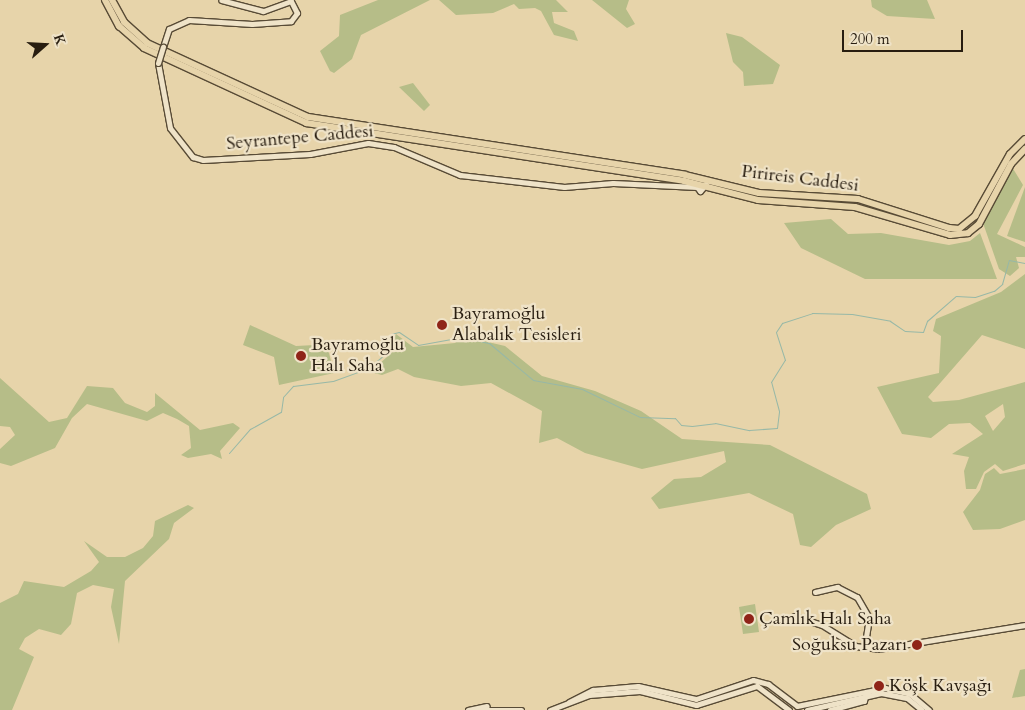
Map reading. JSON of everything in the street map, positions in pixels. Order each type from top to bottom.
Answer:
[{"type":"main road","points":[[105,0],[119,26],[144,48],[306,123],[704,186]]},
{"type":"main road","points":[[112,0],[124,22],[147,43],[308,117],[704,186]]},
{"type":"main road","name":"Pirireis Caddesi","points":[[704,186],[759,193],[858,199],[959,229],[975,216],[1010,154],[1025,139]]},
{"type":"main road","name":"Pirireis Caddesi","points":[[704,186],[758,200],[855,207],[882,218],[959,235],[979,224],[1011,164],[1025,149]]},
{"type":"street","name":"Seyrantepe Caddesi","points":[[221,0],[263,11],[290,1],[297,13],[291,21],[252,24],[189,20],[169,29],[158,62],[170,128],[194,157],[204,160],[310,154],[368,143],[394,147],[460,175],[564,187],[613,183],[704,186]]},
{"type":"street","points":[[816,592],[837,587],[862,603],[870,627],[864,648]]},
{"type":"street","points":[[794,616],[818,623],[864,648],[889,648],[1025,625]]},
{"type":"street","points":[[550,710],[600,688],[646,687],[690,699],[753,680],[775,689],[796,706],[866,692],[896,689],[929,710]]},
{"type":"street","points":[[569,702],[589,695],[640,691],[696,705],[746,687],[775,689]]},
{"type":"street","points":[[762,687],[785,708]]},
{"type":"street","points":[[830,710],[864,701],[866,692]]},
{"type":"street","points":[[807,710],[866,692],[894,694],[922,710]]},
{"type":"street","points":[[482,710],[495,708]]},
{"type":"street","points":[[468,710],[495,708],[521,710]]},
{"type":"green space","points":[[378,0],[430,0],[361,35],[352,59],[334,73],[330,71],[320,51],[339,36],[340,15]]},
{"type":"green space","points":[[439,0],[556,0],[568,12],[552,12],[554,23],[574,31],[578,41],[554,35],[541,11],[535,8],[519,9],[514,4],[493,13],[456,15]]},
{"type":"green space","points":[[592,0],[629,0],[626,9],[635,24],[627,28]]},
{"type":"green space","points":[[871,0],[927,0],[935,19],[887,16],[872,7]]},
{"type":"green space","points":[[726,33],[742,37],[780,65],[773,84],[744,86],[743,72],[733,62]]},
{"type":"green space","points":[[413,83],[430,105],[424,111],[399,87]]},
{"type":"green space","points":[[1012,167],[1023,185],[997,234],[1025,247],[1025,257],[1016,257],[1019,268],[1010,276],[999,269],[983,223]]},
{"type":"green space","points":[[1025,187],[1025,242],[1007,236]]},
{"type":"green space","points":[[831,219],[848,234],[881,233],[949,245],[970,241],[980,233],[997,279],[865,279],[801,248],[784,223]]},
{"type":"green space","points":[[1025,274],[1025,349],[982,335],[928,397],[933,402],[959,400],[1025,382],[1025,464],[1003,471],[995,464],[984,472],[976,489],[966,489],[964,471],[969,457],[952,454],[983,434],[970,423],[949,424],[931,438],[902,434],[877,387],[939,373],[941,336],[933,331],[936,319],[1001,292]],"holes":[[[1003,404],[1005,417],[993,431],[985,416]]]},
{"type":"green space","name":"Bayramoğlu Halı Saha","points":[[250,325],[296,346],[315,345],[316,352],[328,349],[334,373],[279,385],[274,357],[243,345]]},
{"type":"green space","points":[[396,334],[413,347],[455,343],[462,336],[505,346],[542,376],[595,391],[641,411],[682,439],[770,445],[867,494],[871,509],[836,525],[811,547],[800,545],[793,514],[749,493],[659,509],[651,498],[674,479],[701,477],[726,462],[724,451],[642,469],[585,453],[557,438],[539,443],[542,411],[491,383],[461,386],[414,377],[398,369],[382,375],[370,372],[387,357]]},
{"type":"green space","points":[[0,378],[49,422],[67,418],[87,386],[113,388],[125,403],[147,412],[155,406],[155,393],[200,430],[233,423],[240,428],[220,451],[222,459],[211,454],[188,458],[181,455],[191,448],[189,426],[177,419],[163,413],[147,421],[87,404],[72,418],[55,448],[11,466],[0,463],[0,449],[15,435],[10,427],[0,426]]},
{"type":"green space","points":[[994,468],[1000,474],[1025,469],[1025,520],[1000,529],[973,530],[963,512],[980,490],[985,474]]},
{"type":"green space","points":[[188,505],[194,508],[174,523],[169,539],[125,581],[119,644],[111,607],[114,589],[93,585],[77,593],[71,624],[61,635],[39,629],[25,638],[19,649],[34,657],[12,710],[0,710],[0,603],[18,594],[24,581],[64,587],[91,571],[99,562],[84,541],[107,557],[125,557],[143,548],[153,536],[155,521]]},
{"type":"green space","name":"Çamlık Halı Saha","points":[[755,604],[759,632],[743,634],[739,607]]},
{"type":"green space","points":[[1025,669],[1025,696],[1012,698],[1020,670]]},
{"type":"waterway","points":[[229,453],[250,429],[281,412],[283,397],[293,386],[333,381],[368,368],[385,354],[391,334],[399,332],[418,345],[462,337],[489,343],[533,380],[582,389],[640,417],[675,418],[681,425],[692,426],[715,423],[749,430],[777,428],[779,411],[771,382],[785,360],[776,332],[782,323],[812,313],[852,314],[890,321],[905,331],[923,332],[927,321],[956,296],[975,297],[994,291],[1002,284],[1009,260],[1025,263]]},
{"type":"place","name":"Bayramoğlu Alabalık Tesisleri","points":[[442,325]]},
{"type":"place","name":"Bayramoğlu Halı Saha","points":[[301,356]]},
{"type":"place","name":"Çamlık Halı Saha","points":[[749,619]]},
{"type":"place","name":"Soğuksu Pazarı","points":[[917,645]]},
{"type":"place","name":"Köşk Kavşağı","points":[[879,686]]}]
